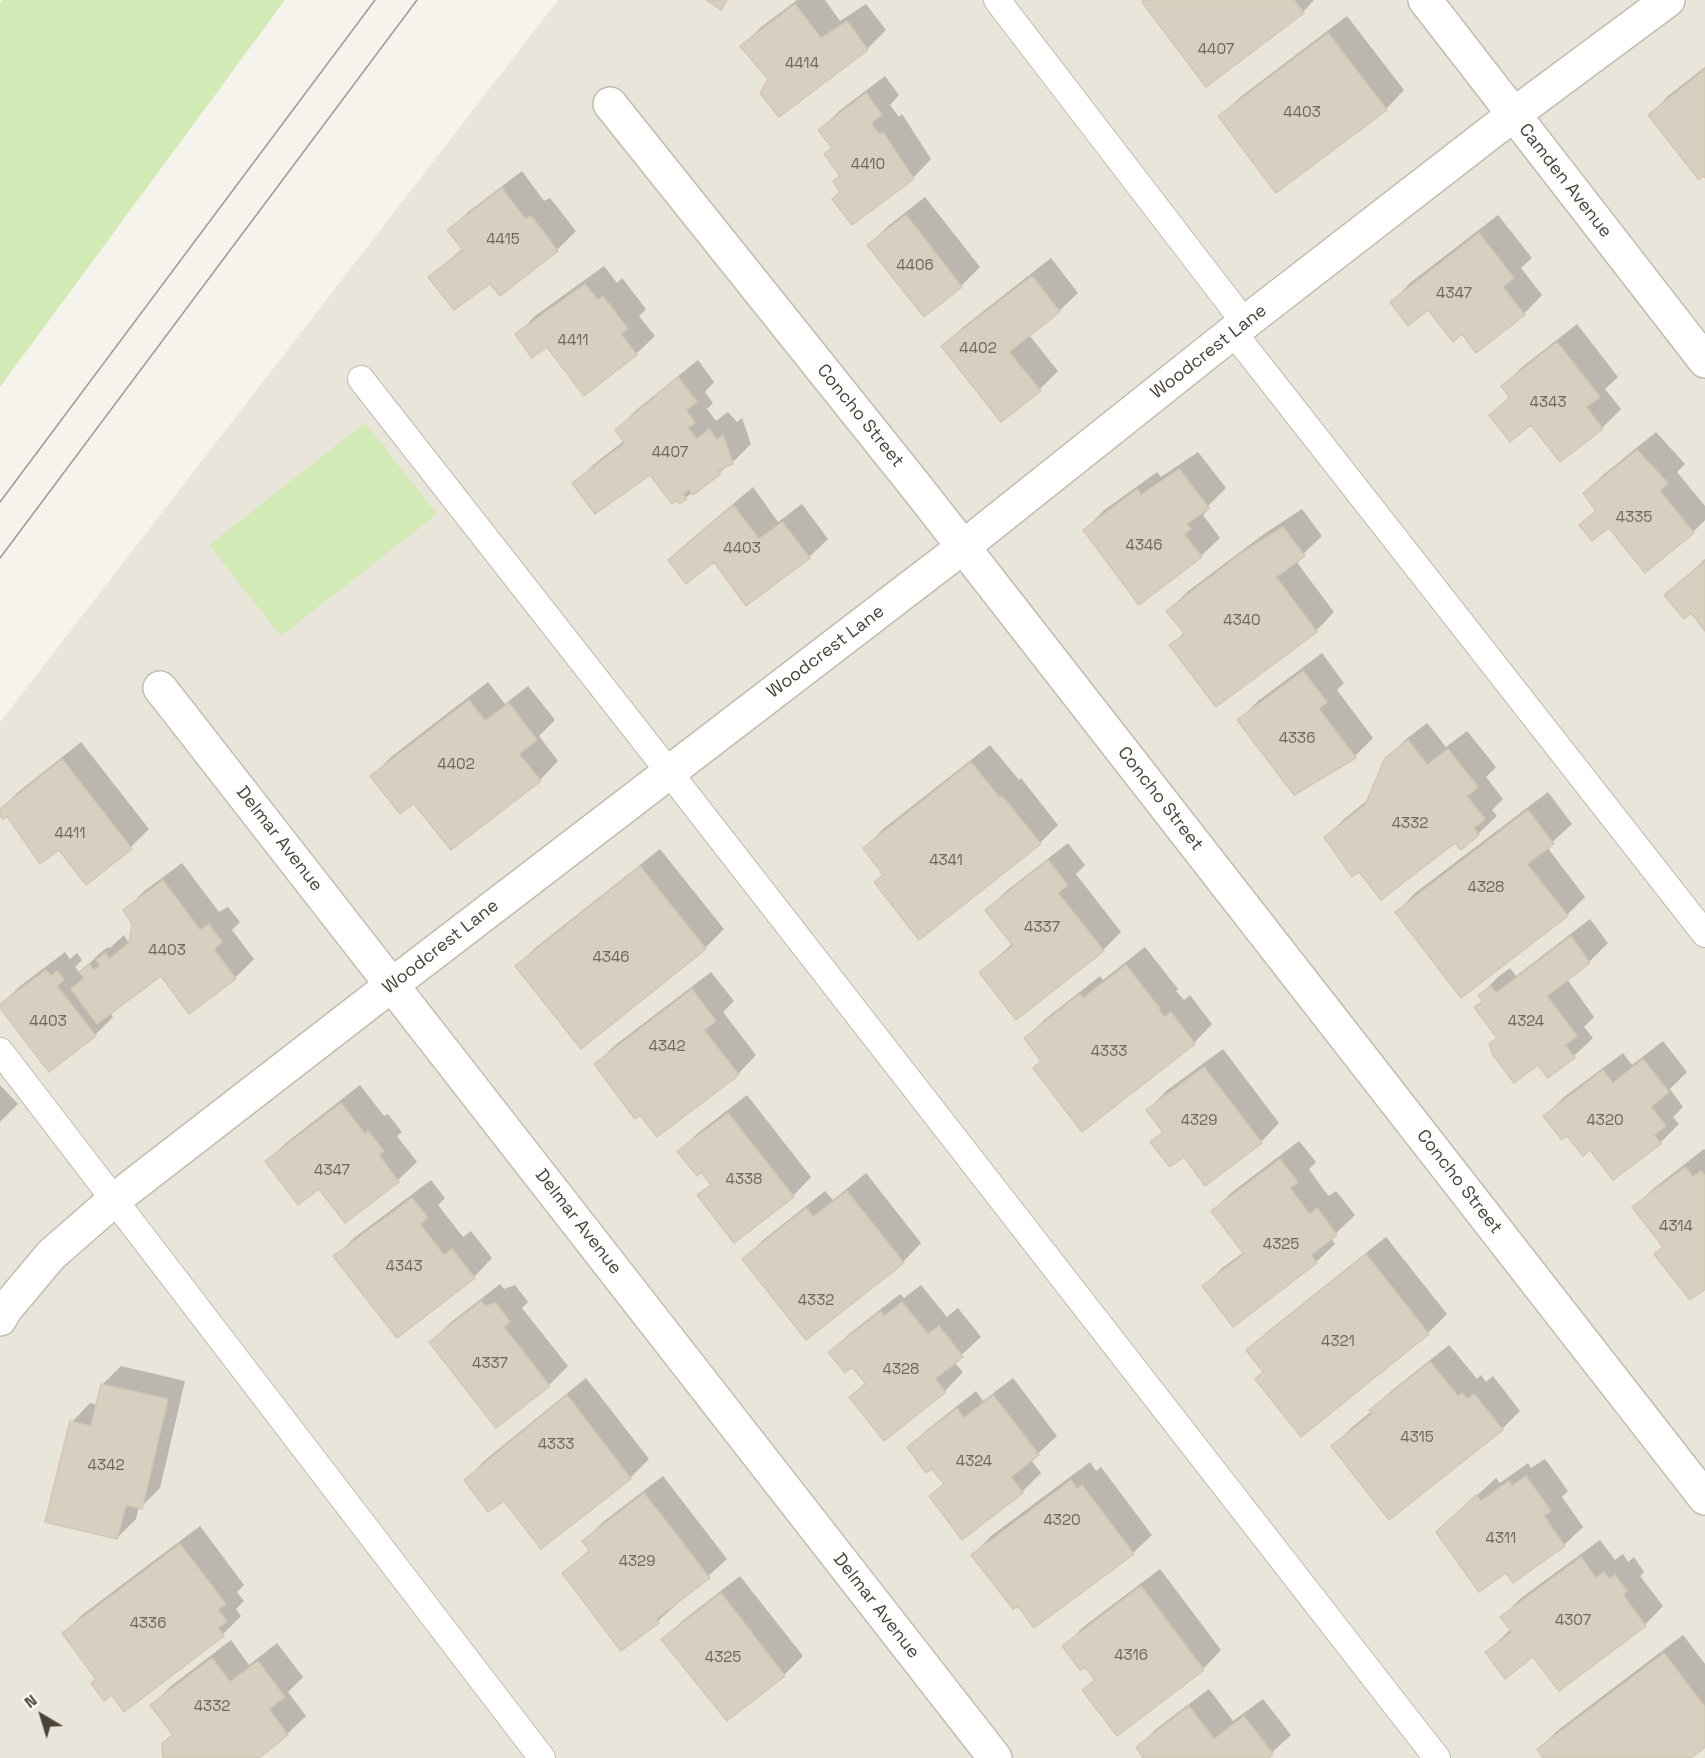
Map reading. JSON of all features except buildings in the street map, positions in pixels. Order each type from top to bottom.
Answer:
[{"type":"street","name":"Camden Avenue","points":[[1425,0],[1705,362]]},
{"type":"street","name":"Woodcrest Lane","points":[[0,1319],[51,1255],[114,1200],[963,547],[1513,115],[1668,0]]},
{"type":"street","name":"Concho Street","points":[[610,104],[963,547],[1705,1498]]},
{"type":"street","name":"Delmar Avenue","points":[[160,688],[995,1758]]},
{"type":"lane","points":[[997,0],[1239,328],[1705,934]]},
{"type":"lane","points":[[361,379],[1437,1758]]},
{"type":"lane","points":[[0,1051],[542,1758]]},
{"type":"shaded area","points":[[558,0],[1705,0],[1705,1758],[0,1758],[0,722]]},
{"type":"green space","points":[[2,0],[285,0],[0,387],[0,3]]},
{"type":"green space","points":[[365,423],[437,514],[281,636],[209,545]]},
{"type":"tram line","points":[[0,502],[375,0]]},
{"type":"tram line","points":[[0,558],[417,0]]}]
